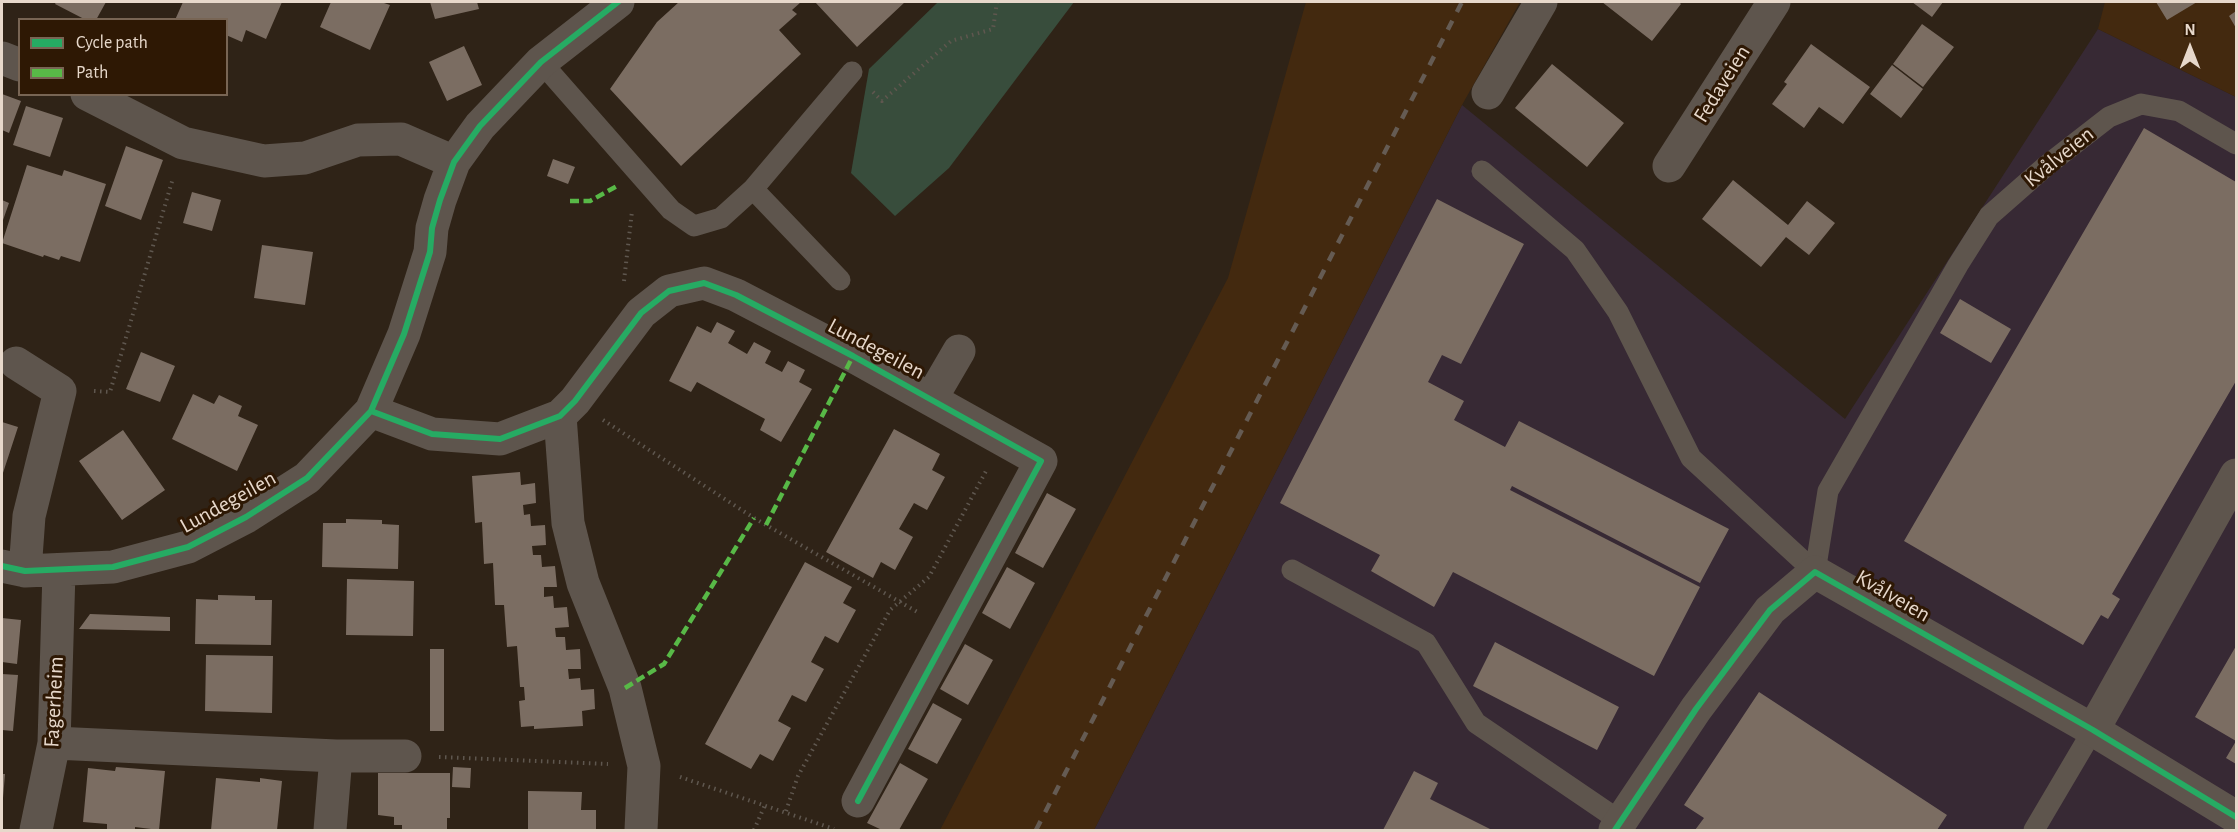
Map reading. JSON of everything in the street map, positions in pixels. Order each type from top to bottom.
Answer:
[{"type":"street","name":"Lundegeilen","points":[[13,569],[59,571],[113,567],[189,547],[227,527],[307,478],[371,411],[404,334],[430,252],[432,228],[440,200],[454,162],[480,126],[541,62],[618,2]]},
{"type":"street","points":[[1488,93],[1541,2]]},
{"type":"street","name":"Fedaveien","points":[[1669,166],[1774,2]]},
{"type":"street","points":[[2,58],[18,64]]},
{"type":"street","points":[[91,96],[183,143],[264,161],[305,158],[358,140],[401,139],[454,162]]},
{"type":"street","name":"Lundegeilen","points":[[568,409],[641,313],[669,291],[704,283],[736,295],[1003,438],[1041,461],[858,801]]},
{"type":"street","name":"Lundegeilen","points":[[931,399],[959,351]]},
{"type":"street","points":[[13,569],[29,516],[60,391],[16,363]]},
{"type":"street","points":[[371,411],[432,434],[500,440],[568,409],[568,523],[582,583],[625,688],[644,766],[641,831]]},
{"type":"street","points":[[2093,730],[2236,475]]},
{"type":"street","name":"Fagerheim","points":[[36,831],[54,743],[59,571]]},
{"type":"street","points":[[1618,826],[1696,709],[1770,610],[1815,572]]},
{"type":"street","name":"Kvålveien","points":[[1815,572],[2093,730],[2236,817]]},
{"type":"street","points":[[54,743],[336,756],[405,756]]},
{"type":"street","points":[[330,831],[336,756]]},
{"type":"lane","points":[[541,62],[670,210],[694,226],[721,218],[753,189],[852,72]]},
{"type":"lane","name":"Kvålveien","points":[[1815,572],[1828,491],[1952,275],[1989,216],[2046,166],[2109,117],[2141,104],[2179,111],[2236,144]]},
{"type":"lane","points":[[1482,171],[1575,250],[1618,312],[1691,458],[1815,572]]},
{"type":"lane","points":[[753,189],[840,280]]},
{"type":"lane","points":[[1292,570],[1426,643],[1476,723],[1618,826]]},
{"type":"lane","points":[[2034,831],[2093,730]]},
{"type":"path","points":[[852,72],[882,101],[951,41],[993,29],[997,2]]},
{"type":"path","points":[[60,391],[110,392],[183,143]]},
{"type":"path","points":[[632,206],[623,283],[641,313]]},
{"type":"path","points":[[568,409],[950,629]]},
{"type":"path","points":[[786,811],[798,776],[890,610],[929,577],[1003,438]]},
{"type":"path","points":[[754,831],[765,805]]},
{"type":"shaded area","points":[[1306,2],[1520,2],[1462,105],[1094,830],[940,830],[1228,278]]},
{"type":"shaded area","points":[[2105,2],[2236,2],[2236,97],[2098,29]]},
{"type":"shaded area","points":[[2098,29],[2236,97],[2236,830],[1094,830],[1462,105],[1845,419]]},
{"type":"green space","points":[[938,2],[1074,2],[949,168],[895,216],[851,173],[869,69]]},
{"type":"building","points":[[56,2],[106,2],[97,18],[82,18],[55,4]]},
{"type":"building","points":[[183,2],[282,2],[266,39],[246,30],[242,42],[228,36],[228,18],[176,18]]},
{"type":"building","points":[[331,2],[381,2],[390,5],[370,50],[320,27]]},
{"type":"building","points":[[430,2],[477,2],[479,9],[435,19]]},
{"type":"building","points":[[679,2],[801,2],[792,10],[797,14],[779,30],[801,54],[681,166],[610,89],[657,22]]},
{"type":"building","points":[[815,2],[905,2],[857,47]]},
{"type":"building","points":[[1602,2],[1679,2],[1681,4],[1652,41]]},
{"type":"building","points":[[1912,2],[1943,2],[1932,17]]},
{"type":"building","points":[[2156,2],[2197,2],[2167,20]]},
{"type":"building","points":[[2236,11],[2236,28],[2229,16]]},
{"type":"building","points":[[1922,24],[1954,47],[1923,87],[1893,64]]},
{"type":"building","points":[[1811,44],[1870,87],[1843,124],[1819,107],[1804,128],[1772,104],[1787,84],[1784,82]]},
{"type":"building","points":[[464,46],[482,85],[447,101],[429,62]]},
{"type":"building","points":[[1552,64],[1624,123],[1587,167],[1515,108]]},
{"type":"building","points":[[1892,65],[1923,89],[1901,118],[1870,94]]},
{"type":"building","points":[[2,94],[21,101],[9,133],[2,130]]},
{"type":"building","points":[[26,106],[63,118],[50,157],[13,145]]},
{"type":"building","points":[[2144,128],[2236,182],[2236,381],[2112,594],[2120,599],[2108,619],[2101,615],[2083,645],[1904,541]]},
{"type":"building","points":[[126,146],[163,160],[141,220],[105,206]]},
{"type":"building","points":[[553,159],[575,167],[568,184],[547,176]]},
{"type":"building","points":[[27,165],[62,176],[64,170],[106,184],[80,262],[61,256],[59,260],[44,255],[43,257],[2,243]]},
{"type":"building","points":[[1733,180],[1788,225],[1807,201],[1835,223],[1809,255],[1786,237],[1761,267],[1702,219]]},
{"type":"building","points":[[192,192],[221,200],[212,231],[183,223]]},
{"type":"building","points":[[1437,199],[1524,244],[1461,364],[1442,355],[1428,382],[1464,401],[1454,420],[1505,447],[1519,421],[1729,529],[1700,583],[1512,486],[1510,490],[1700,587],[1654,676],[1453,572],[1434,607],[1371,571],[1380,555],[1280,503]]},
{"type":"building","points":[[2,200],[9,203],[2,223]]},
{"type":"building","points":[[262,245],[313,252],[305,305],[254,298]]},
{"type":"building","points":[[1960,299],[2011,329],[1991,363],[1940,333]]},
{"type":"building","points":[[717,322],[735,331],[728,343],[747,354],[754,342],[771,351],[765,363],[782,372],[788,361],[805,370],[799,382],[812,389],[781,442],[760,430],[765,419],[697,382],[691,392],[669,381],[697,326],[711,333]]},
{"type":"building","points":[[141,352],[175,366],[160,402],[126,389]]},
{"type":"building","points":[[193,394],[214,404],[219,395],[242,406],[238,416],[258,425],[237,471],[172,439]]},
{"type":"building","points":[[2,422],[18,427],[2,476]]},
{"type":"building","points":[[894,429],[940,454],[932,470],[945,477],[927,510],[914,503],[899,529],[913,537],[895,570],[881,562],[873,578],[826,552]]},
{"type":"building","points":[[123,430],[165,490],[122,520],[79,461]]},
{"type":"building","points":[[520,472],[521,485],[535,483],[536,503],[523,505],[524,515],[530,514],[531,526],[545,525],[546,545],[532,546],[533,555],[541,555],[542,567],[555,566],[557,587],[544,587],[544,597],[553,596],[554,608],[567,607],[569,627],[555,628],[556,637],[565,637],[566,650],[580,649],[581,669],[568,669],[569,679],[580,678],[581,690],[594,689],[595,709],[582,711],[583,726],[534,729],[534,726],[521,727],[519,701],[525,700],[524,687],[520,687],[517,646],[507,647],[504,605],[495,605],[493,563],[484,564],[482,522],[475,523],[472,476]]},
{"type":"building","points":[[1047,493],[1076,509],[1043,568],[1015,553]]},
{"type":"building","points":[[346,519],[382,520],[382,524],[399,525],[398,569],[322,567],[323,523],[346,523]]},
{"type":"building","points":[[805,562],[852,587],[843,603],[856,610],[838,643],[825,636],[811,662],[824,669],[806,702],[792,695],[778,721],[791,728],[773,761],[760,754],[751,769],[705,744]]},
{"type":"building","points":[[1007,567],[1035,583],[1010,629],[982,613]]},
{"type":"building","points":[[347,579],[414,581],[413,636],[346,635]]},
{"type":"building","points":[[218,595],[255,596],[255,600],[272,600],[271,645],[195,644],[196,599],[218,600]]},
{"type":"building","points":[[90,614],[170,617],[170,631],[79,629]]},
{"type":"building","points":[[2,618],[21,620],[17,664],[2,662]]},
{"type":"building","points":[[1495,642],[1619,707],[1597,750],[1473,686]]},
{"type":"building","points":[[965,644],[993,660],[968,705],[940,689]]},
{"type":"building","points":[[2236,646],[2236,741],[2195,717]]},
{"type":"building","points":[[430,649],[444,649],[444,731],[430,731]]},
{"type":"building","points":[[206,655],[273,656],[272,713],[205,711]]},
{"type":"building","points":[[2,674],[18,675],[13,731],[2,730]]},
{"type":"building","points":[[1759,692],[1947,815],[1937,830],[1695,830],[1704,818],[1684,805]]},
{"type":"building","points":[[933,703],[962,719],[937,764],[908,749]]},
{"type":"building","points":[[2236,741],[2236,764],[2226,758]]},
{"type":"building","points":[[900,763],[928,779],[899,830],[882,830],[867,823]]},
{"type":"building","points":[[116,767],[165,771],[159,830],[135,827],[135,830],[107,830],[107,824],[83,822],[88,768],[115,771]]},
{"type":"building","points":[[453,767],[471,768],[470,788],[452,787]]},
{"type":"building","points":[[1414,771],[1438,783],[1430,799],[1492,830],[1383,830]]},
{"type":"building","points":[[378,773],[450,773],[450,818],[447,818],[447,830],[402,830],[402,825],[394,825],[394,817],[378,815]]},
{"type":"building","points":[[2,774],[5,774],[3,798],[2,798]]},
{"type":"building","points":[[216,778],[260,782],[260,778],[282,781],[277,830],[211,830]]},
{"type":"building","points":[[528,791],[582,792],[581,810],[596,810],[596,830],[528,830]]},
{"type":"railway","points":[[1036,830],[1462,2]]},
{"type":"marked path","points":[[570,201],[590,201],[617,186]]},
{"type":"marked path","points":[[766,525],[853,356]]},
{"type":"marked path","points":[[625,688],[664,664],[754,518]]},
{"type":"cycle path","points":[[2,566],[25,571],[113,567],[188,547],[246,517],[307,478],[371,411],[404,334],[430,252],[432,228],[440,200],[454,162],[480,126],[541,62],[618,2]]},
{"type":"cycle path","points":[[371,411],[432,434],[500,439],[560,416],[575,401],[641,313],[669,291],[704,283],[736,295],[853,356],[1041,461],[858,801]]},
{"type":"cycle path","points":[[1615,830],[1696,709],[1770,610],[1815,572],[2093,730],[2236,817]]}]
